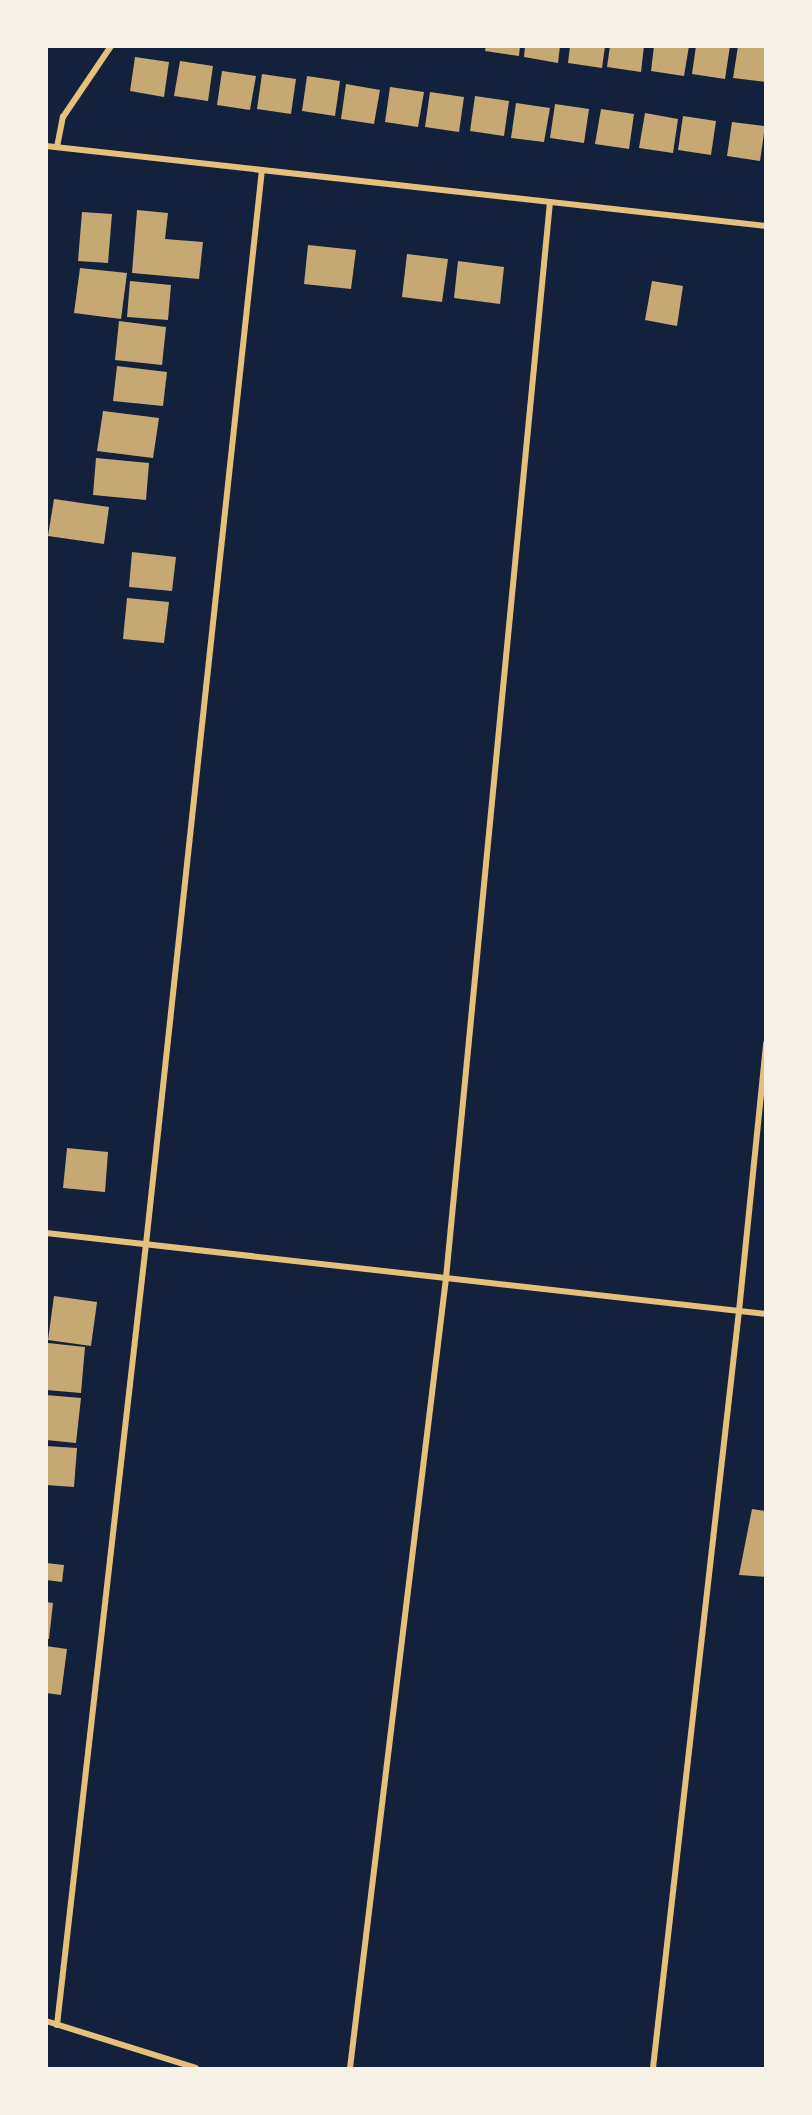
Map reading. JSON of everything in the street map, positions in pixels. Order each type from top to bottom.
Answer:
[{"type":"street","points":[[57,147],[63,117],[111,46]]},
{"type":"street","points":[[46,146],[765,226]]},
{"type":"street","points":[[57,2025],[146,1244],[262,170]]},
{"type":"street","points":[[350,2068],[446,1278],[550,202]]},
{"type":"street","points":[[653,2068],[739,1311],[765,1044]]},
{"type":"street","points":[[46,1233],[765,1314]]},
{"type":"street","points":[[46,2021],[196,2068]]},
{"type":"building","points":[[486,46],[520,46],[519,56],[485,51]]},
{"type":"building","points":[[525,46],[560,46],[558,63],[524,57]]},
{"type":"building","points":[[570,46],[605,46],[602,68],[568,63]]},
{"type":"building","points":[[610,46],[644,46],[641,72],[607,67]]},
{"type":"building","points":[[654,46],[689,46],[684,76],[651,71]]},
{"type":"building","points":[[696,46],[730,46],[725,79],[692,74]]},
{"type":"building","points":[[738,46],[766,47],[766,82],[733,78]]},
{"type":"building","points":[[135,57],[169,62],[164,97],[130,91]]},
{"type":"building","points":[[180,61],[213,66],[208,101],[174,96]]},
{"type":"building","points":[[222,71],[256,76],[250,110],[217,105]]},
{"type":"building","points":[[262,74],[296,79],[291,114],[257,109]]},
{"type":"building","points":[[307,76],[340,81],[335,116],[302,111]]},
{"type":"building","points":[[346,84],[380,90],[374,124],[341,119]]},
{"type":"building","points":[[390,87],[424,92],[418,127],[385,122]]},
{"type":"building","points":[[430,92],[464,97],[459,132],[425,127]]},
{"type":"building","points":[[475,96],[509,101],[504,136],[470,131]]},
{"type":"building","points":[[516,103],[550,108],[544,142],[511,138]]},
{"type":"building","points":[[555,104],[589,109],[584,143],[550,138]]},
{"type":"building","points":[[601,109],[634,114],[629,149],[595,144]]},
{"type":"building","points":[[645,113],[678,119],[673,153],[639,148]]},
{"type":"building","points":[[683,116],[716,121],[711,155],[678,150]]},
{"type":"building","points":[[732,122],[765,126],[760,161],[727,156]]},
{"type":"building","points":[[137,210],[168,213],[165,239],[203,242],[199,279],[132,273]]},
{"type":"building","points":[[82,212],[112,214],[108,263],[78,261]]},
{"type":"building","points":[[308,245],[356,250],[351,289],[304,284]]},
{"type":"building","points":[[407,254],[448,259],[442,302],[402,297]]},
{"type":"building","points":[[458,261],[504,267],[500,304],[454,298]]},
{"type":"building","points":[[80,268],[127,273],[121,319],[74,313]]},
{"type":"building","points":[[130,281],[171,285],[168,320],[127,317]]},
{"type":"building","points":[[652,281],[683,286],[677,326],[645,320]]},
{"type":"building","points":[[119,321],[166,327],[162,365],[115,360]]},
{"type":"building","points":[[117,366],[167,372],[163,406],[113,401]]},
{"type":"building","points":[[103,411],[159,418],[153,458],[97,451]]},
{"type":"building","points":[[96,458],[149,463],[146,500],[93,495]]},
{"type":"building","points":[[54,499],[109,507],[104,544],[48,536]]},
{"type":"building","points":[[132,552],[176,557],[172,591],[129,587]]},
{"type":"building","points":[[127,598],[169,602],[164,643],[123,639]]},
{"type":"building","points":[[67,1148],[108,1152],[105,1192],[63,1188]]},
{"type":"building","points":[[54,1296],[97,1302],[91,1346],[48,1340]]},
{"type":"building","points":[[48,1343],[85,1347],[81,1393],[46,1390]]},
{"type":"building","points":[[46,1395],[81,1398],[76,1443],[46,1440]]},
{"type":"building","points":[[46,1446],[77,1448],[74,1487],[46,1485]]},
{"type":"building","points":[[752,1509],[766,1511],[766,1577],[739,1575]]},
{"type":"building","points":[[46,1563],[64,1565],[62,1582],[46,1580]]},
{"type":"building","points":[[46,1602],[53,1603],[49,1639],[46,1639]]},
{"type":"building","points":[[46,1646],[67,1649],[61,1695],[46,1693]]}]
